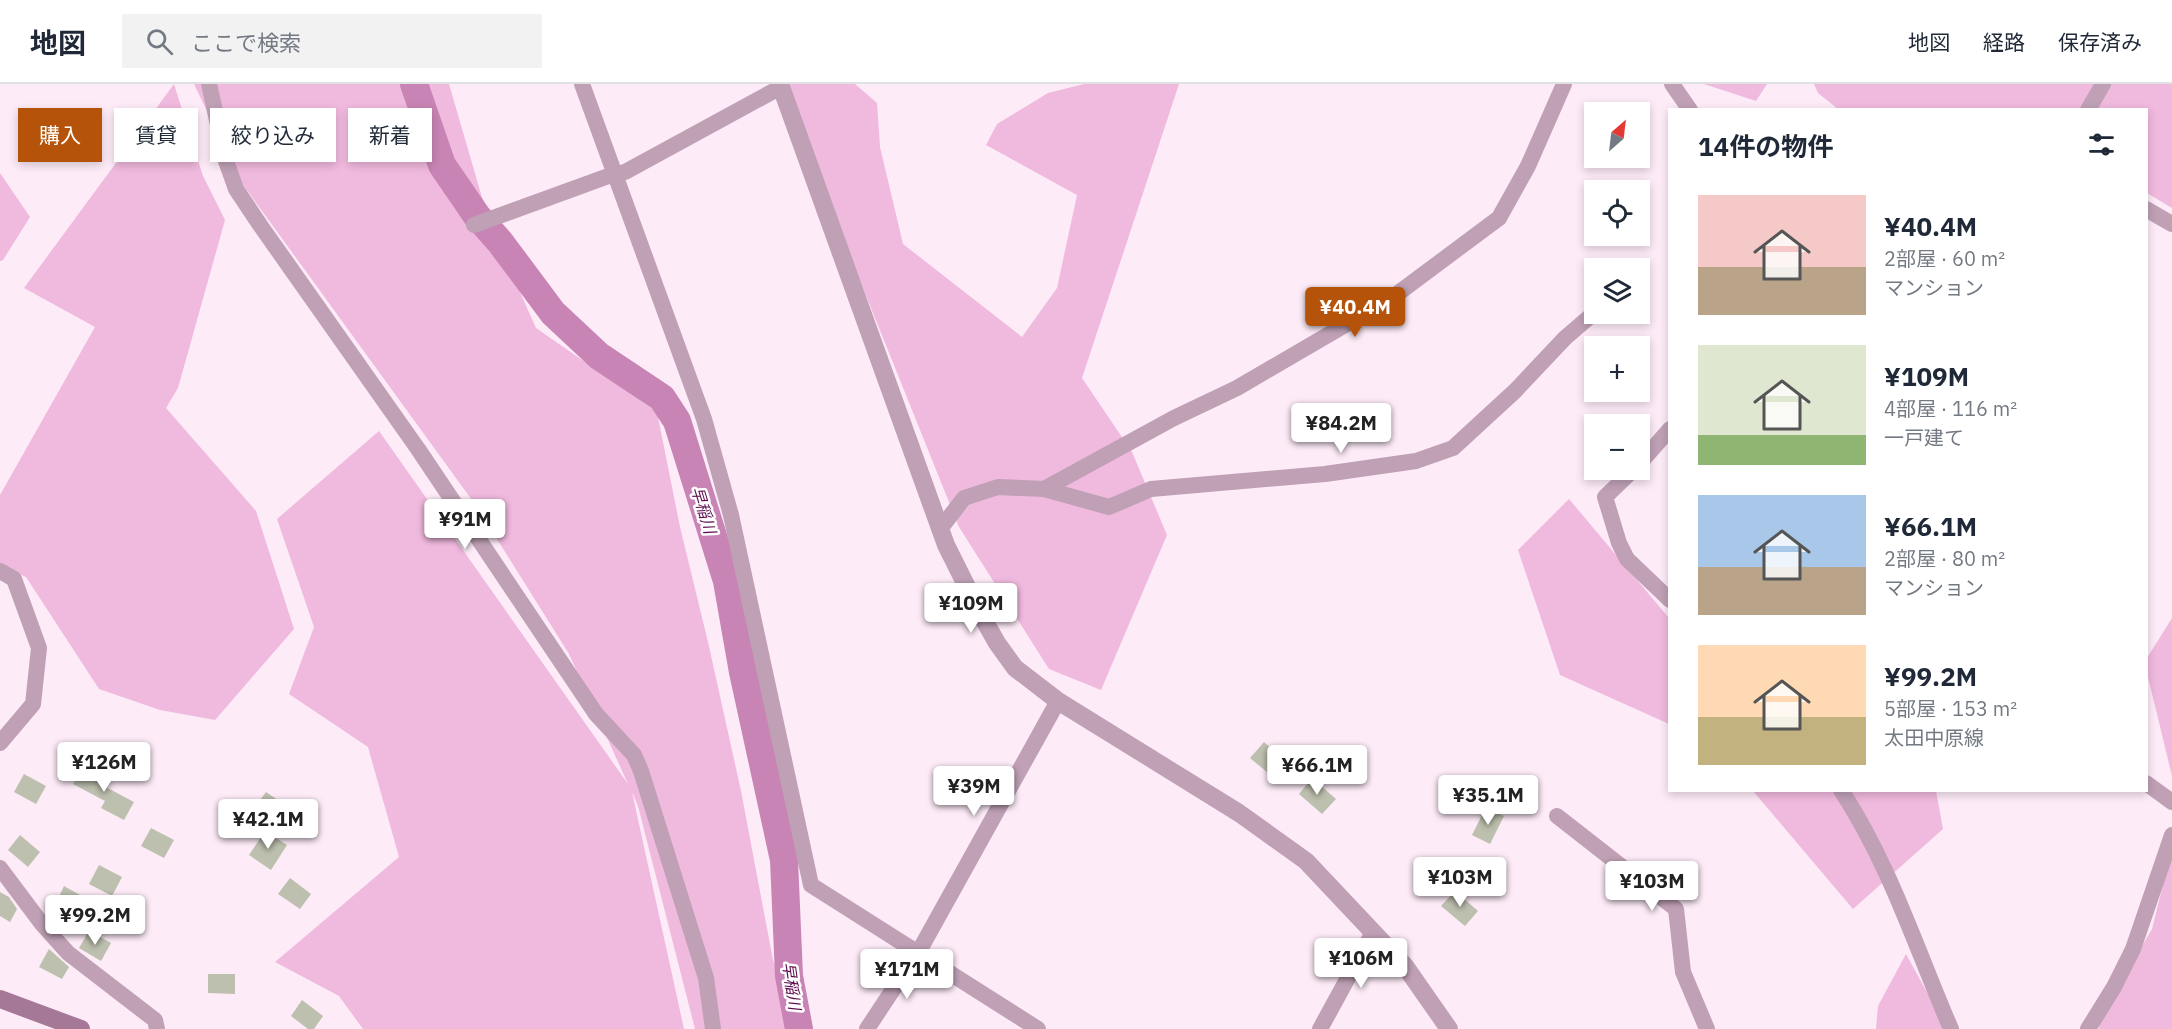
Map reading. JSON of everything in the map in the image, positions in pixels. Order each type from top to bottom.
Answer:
[{"type":"main road","points":[[0,999],[81,1029]]},
{"type":"street","points":[[209,84],[226,161],[236,189],[418,449],[596,714],[633,755],[642,771],[706,978],[713,1029]]},
{"type":"street","points":[[582,84],[704,419],[725,494],[812,885],[1038,1029]]},
{"type":"street","points":[[1044,489],[1174,418],[1238,388],[1393,297],[1499,218],[1528,166],[1564,84]]},
{"type":"street","points":[[1672,84],[1689,108]]},
{"type":"street","points":[[2089,108],[2103,84]]},
{"type":"street","points":[[474,225],[625,172],[781,85],[946,545],[997,643],[1015,668],[1058,701],[1239,813],[1306,861],[1404,966],[1449,1029]]},
{"type":"street","points":[[2148,209],[2172,224]]},
{"type":"street","points":[[941,528],[964,498],[998,487],[1044,489],[1110,507],[1151,489],[1325,474],[1416,461],[1453,448],[1515,391],[1565,338],[1584,322]]},
{"type":"street","points":[[1650,452],[1668,431]]},
{"type":"street","points":[[1623,480],[1605,497],[1619,543],[1627,559],[1662,586]]},
{"type":"street","points":[[0,571],[14,579],[39,648],[33,704],[0,743]]},
{"type":"street","points":[[867,1029],[918,952],[1058,701]]},
{"type":"street","points":[[2148,784],[2172,802]]},
{"type":"street","points":[[1842,792],[1861,820],[1893,885],[1951,1029]]},
{"type":"street","points":[[1557,816],[1676,909],[1683,972],[1707,1029]]},
{"type":"street","points":[[2088,1029],[2114,987],[2133,949],[2172,835]]},
{"type":"street","points":[[0,868],[42,924],[68,953],[155,1020],[157,1029]]},
{"type":"street","points":[[1320,1029],[1373,932]]},
{"type":"shaded area","points":[[174,84],[182,108],[156,108]]},
{"type":"shaded area","points":[[194,84],[449,84],[490,225],[536,328],[657,412],[680,527],[741,791],[773,960],[798,1029],[695,1029],[638,806],[632,792],[684,1029],[363,1029],[339,996],[275,962],[399,857],[368,747],[289,694],[314,627],[277,519],[379,431],[628,784],[569,654],[477,507],[241,182],[231,162],[336,162],[336,108],[210,108],[210,117]]},
{"type":"shaded area","points":[[781,84],[855,84],[877,103],[880,147],[903,244],[1022,337],[1057,288],[1077,195],[986,145],[997,124],[1048,93],[1084,84],[1179,84],[1082,378],[1132,452],[1167,535],[1101,690],[1049,669],[959,527]]},
{"type":"shaded area","points":[[1704,84],[1767,84],[1756,101]]},
{"type":"shaded area","points":[[1814,84],[2172,84],[2172,208],[2148,194],[2148,108],[1837,108],[1818,93]]},
{"type":"shaded area","points":[[198,160],[203,176],[225,220],[178,388],[166,408],[256,511],[294,629],[215,720],[160,710],[99,689],[26,577],[0,566],[0,495],[95,327],[24,288],[117,162],[198,162]]},
{"type":"shaded area","points":[[0,173],[30,217],[3,260],[0,261]]},
{"type":"shaded area","points":[[1569,499],[1668,617],[1668,724],[1560,675],[1518,550]]},
{"type":"shaded area","points":[[2172,618],[2172,776],[2148,677],[2148,656]]},
{"type":"shaded area","points":[[1754,792],[1936,792],[1943,829],[1853,909]]},
{"type":"shaded area","points":[[2172,849],[2172,1029],[2099,1029],[2098,1021],[2152,929]]},
{"type":"shaded area","points":[[1906,954],[1947,1029],[1876,1029],[1878,1006]]},
{"type":"building","points":[[1264,742],[1287,763],[1274,778],[1250,758]]},
{"type":"building","points":[[83,766],[106,778],[102,785],[134,802],[124,820],[101,808],[105,801],[73,784]]},
{"type":"building","points":[[24,774],[46,786],[36,804],[14,792]]},
{"type":"building","points":[[1312,778],[1336,799],[1322,814],[1299,794]]},
{"type":"building","points":[[266,792],[288,807],[276,823],[255,807]]},
{"type":"building","points":[[1486,807],[1504,816],[1490,844],[1472,835]]},
{"type":"building","points":[[151,828],[174,840],[164,858],[141,846]]},
{"type":"building","points":[[265,831],[287,845],[271,870],[249,855]]},
{"type":"building","points":[[20,835],[40,852],[28,867],[8,850]]},
{"type":"building","points":[[99,865],[122,877],[112,896],[89,884]]},
{"type":"building","points":[[290,878],[311,894],[300,909],[278,894]]},
{"type":"building","points":[[64,886],[87,899],[77,917],[55,905]]},
{"type":"building","points":[[1455,891],[1478,911],[1465,926],[1441,906]]},
{"type":"building","points":[[0,892],[9,897],[17,909],[10,922],[0,916]]},
{"type":"building","points":[[89,931],[111,943],[101,961],[79,948]]},
{"type":"building","points":[[49,949],[69,967],[62,979],[39,967]]},
{"type":"building","points":[[208,974],[235,974],[235,994],[208,993]]},
{"type":"building","points":[[302,1000],[323,1016],[314,1029],[308,1029],[291,1016]]},
{"type":"waterway","name":"早稲川","points":[[414,84],[442,165],[477,216],[500,242],[553,313],[599,356],[662,398],[677,421],[727,581],[743,672],[784,860],[789,976],[799,1029]]}]
